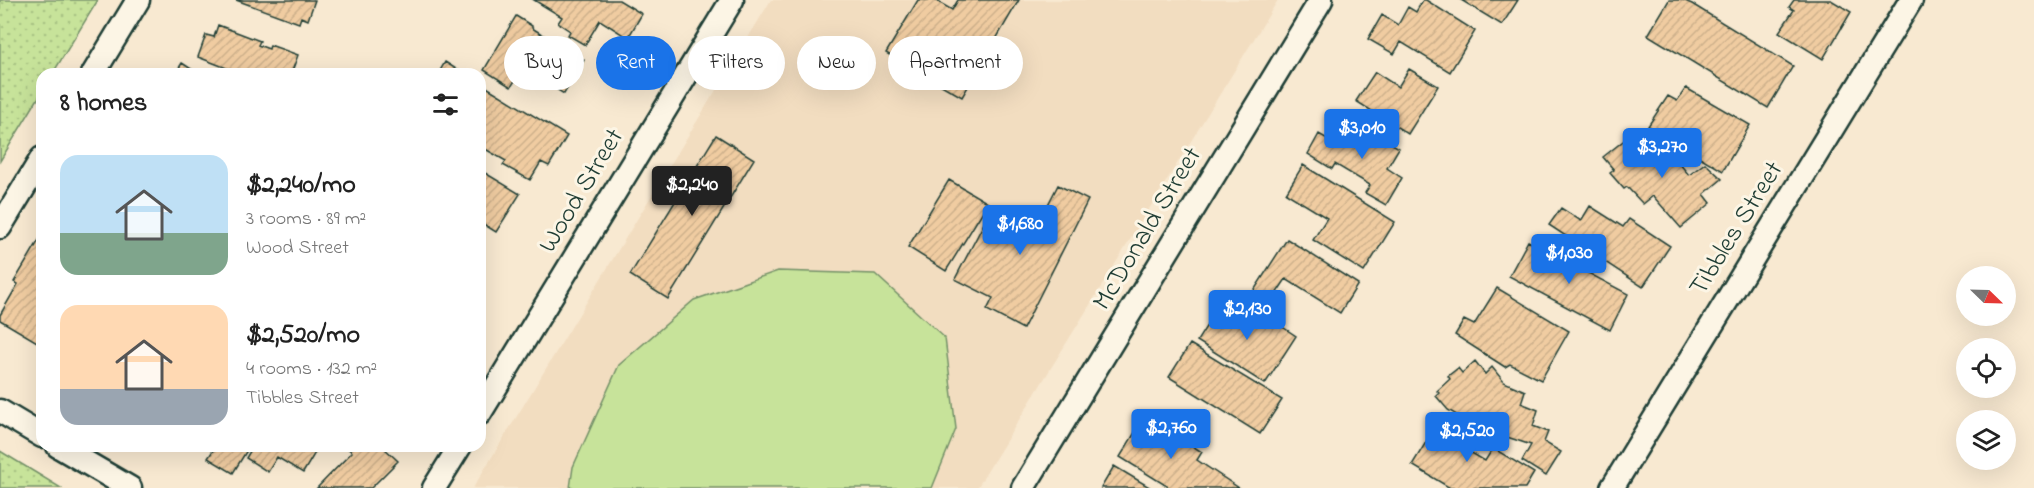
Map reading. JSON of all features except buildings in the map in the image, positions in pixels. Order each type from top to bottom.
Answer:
[{"type":"street","points":[[97,68],[138,0]]},
{"type":"street","name":"Wood Street","points":[[486,403],[732,0]]},
{"type":"street","name":"McDonald Street","points":[[1023,488],[1321,0]]},
{"type":"street","name":"Tibbles Street","points":[[1612,488],[1911,0]]},
{"type":"street","points":[[0,227],[36,168]]},
{"type":"street","points":[[0,411],[36,432]]},
{"type":"street","points":[[68,452],[130,488]]},
{"type":"street","points":[[434,488],[456,452]]},
{"type":"shaded area","points":[[771,0],[1278,0],[977,488],[473,488],[716,90],[785,90],[785,36],[749,36]]},
{"type":"green space","points":[[0,0],[98,0],[56,68],[36,68],[36,102],[0,161]]},
{"type":"green space","points":[[778,271],[875,274],[945,338],[956,429],[932,488],[570,488],[573,467],[619,365],[694,300]]},
{"type":"green space","points":[[0,451],[61,488],[0,488]]}]
